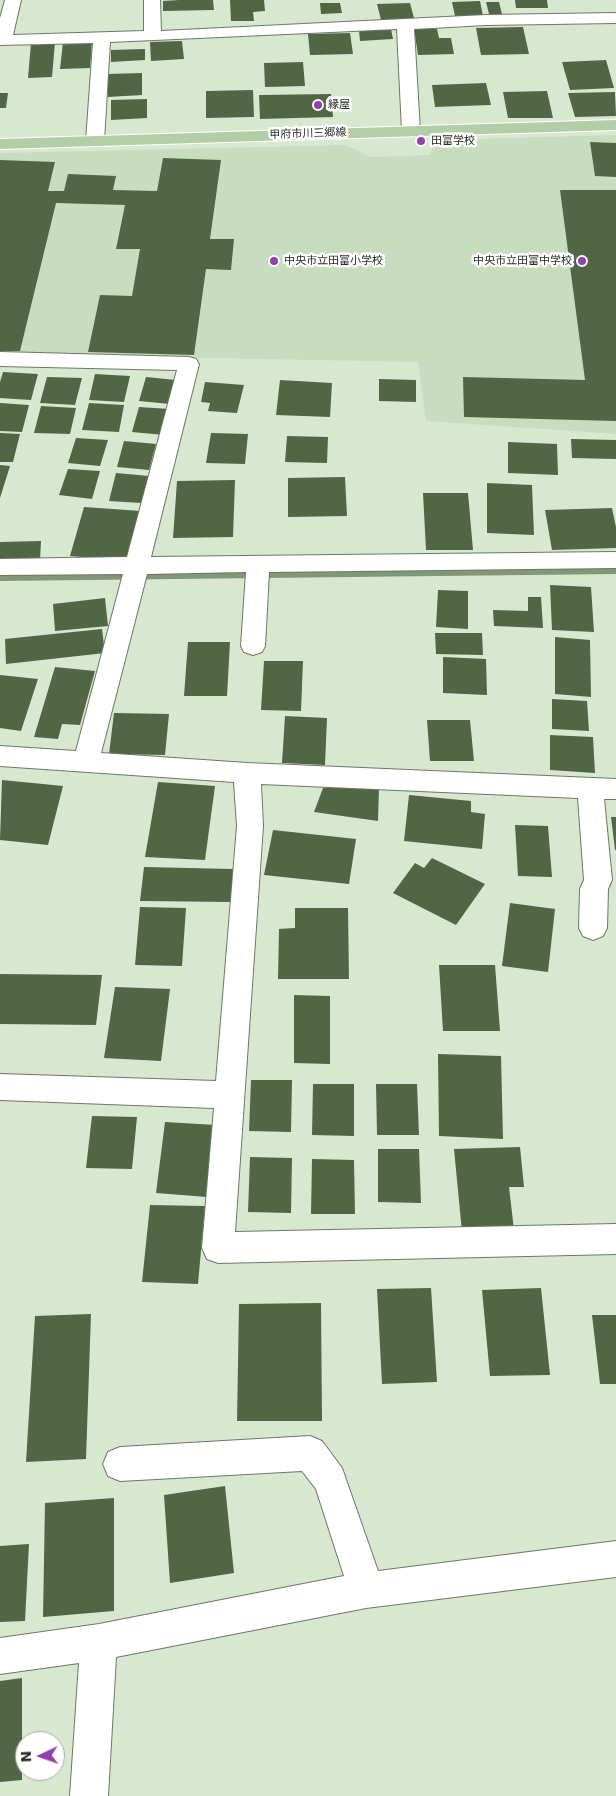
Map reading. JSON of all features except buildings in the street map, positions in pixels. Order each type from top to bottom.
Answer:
[{"type":"main road","name":"甲府市川三郷線","points":[[0,144],[616,125]]},
{"type":"street","points":[[12,0],[1,40],[153,36],[405,24],[616,18]]},
{"type":"street","points":[[152,0],[153,36]]},
{"type":"street","points":[[580,0],[584,18]]},
{"type":"street","points":[[405,24],[411,131]]},
{"type":"street","points":[[95,141],[102,36]]},
{"type":"street","points":[[0,359],[189,364],[86,762]]},
{"type":"street","points":[[0,567],[134,575],[522,567],[616,561]]},
{"type":"street","points":[[253,646],[258,573]]},
{"type":"street","points":[[0,756],[248,773],[616,789]]},
{"type":"street","points":[[248,773],[250,826],[218,1248],[616,1239]]},
{"type":"street","points":[[590,788],[598,880],[594,889],[593,928]]},
{"type":"street","points":[[0,1087],[231,1095]]},
{"type":"street","points":[[120,1464],[310,1453],[330,1480],[366,1590]]},
{"type":"street","points":[[0,1656],[99,1642],[366,1590],[616,1559]]},
{"type":"street","points":[[89,1796],[99,1642]]},
{"type":"shaded area","name":"中央市立田富小学校","points":[[616,135],[616,434],[426,421],[418,362],[0,354],[0,153],[346,145],[371,157],[430,155],[434,140]]},
{"type":"waterway","points":[[0,578],[616,571]]},
{"type":"place","name":"縁屋","points":[[318,105]]},
{"type":"place","name":"田富学校","points":[[421,141]]},
{"type":"place","name":"中央市立田富小学校","points":[[274,261]]},
{"type":"place","name":"中央市立田富中学校","points":[[582,261]]}]
